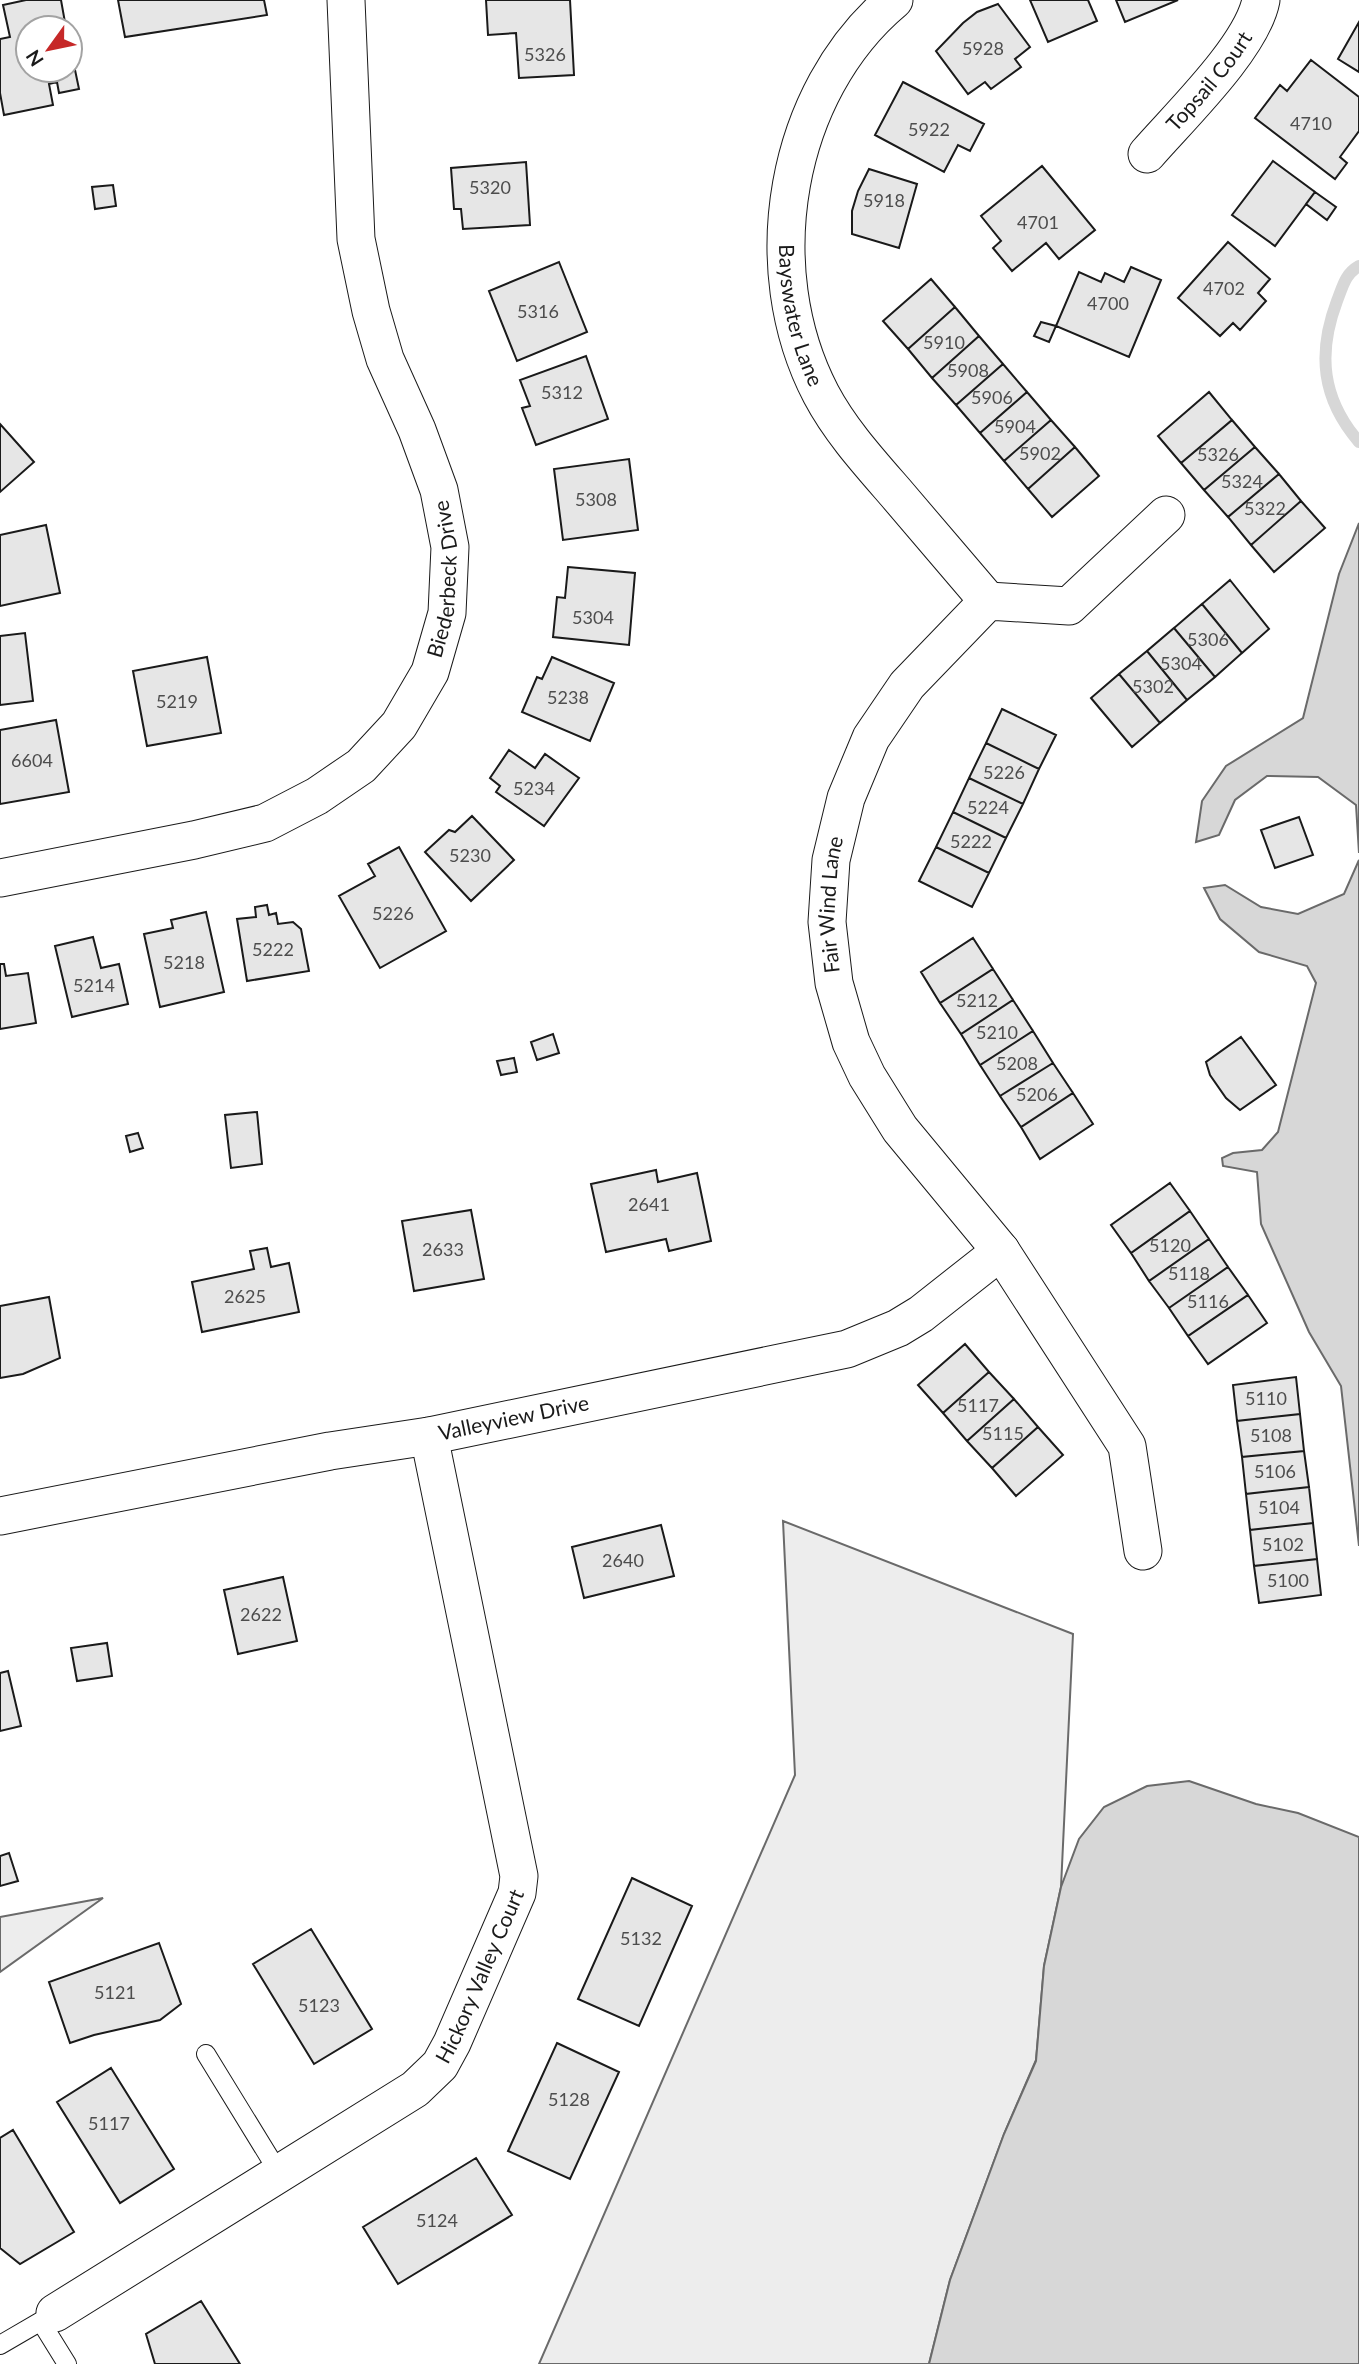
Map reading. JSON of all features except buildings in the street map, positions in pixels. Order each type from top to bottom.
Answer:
[{"type":"street","name":"Biederbeck Drive","points":[[0,878],[194,840],[265,822],[317,796],[361,766],[399,725],[430,672],[447,613],[450,547],[439,490],[417,430],[384,359],[356,239],[346,0]]},
{"type":"street","name":"Bayswater Lane","points":[[894,0],[876,15],[840,59],[819,98],[797,157],[786,216],[786,273],[800,339],[821,394],[853,443],[988,601]]},
{"type":"street","name":"Topsail Court","points":[[1147,154],[1241,46],[1261,0]]},
{"type":"street","points":[[988,601],[1069,606],[1166,515]]},
{"type":"street","name":"Fair Wind Lane","points":[[988,601],[907,685],[871,738],[845,798],[831,860],[827,922],[834,983],[851,1042],[867,1076],[900,1129],[1001,1251],[1127,1447],[1143,1551]]},
{"type":"street","name":"Valleyview Drive","points":[[0,1516],[330,1451],[429,1436],[847,1349],[898,1328],[921,1314],[1001,1251]]},
{"type":"street","name":"Hickory Valley Court","points":[[48,2317],[415,2090],[440,2065],[452,2043],[517,1893],[519,1876],[429,1436]]},
{"type":"lane","points":[[206,2054],[279,2173]]},
{"type":"lane","points":[[0,2346],[48,2317],[67,2364]]},
{"type":"shaded area","points":[[1359,523],[1359,853],[1356,805],[1318,777],[1267,776],[1235,800],[1219,835],[1196,842],[1202,801],[1226,766],[1303,718],[1339,574]]},
{"type":"shaded area","points":[[1359,860],[1359,1546],[1341,1386],[1309,1332],[1261,1224],[1257,1172],[1223,1166],[1222,1158],[1233,1153],[1262,1150],[1278,1132],[1316,983],[1307,966],[1259,952],[1220,919],[1204,888],[1225,885],[1261,907],[1298,914],[1344,894]]},
{"type":"shaded area","points":[[783,1521],[1073,1634],[1061,1887],[1044,1966],[1036,2060],[1004,2134],[950,2280],[929,2364],[539,2364],[795,1775]]},
{"type":"shaded area","points":[[1189,1781],[1256,1804],[1298,1813],[1359,1837],[1359,2364],[929,2364],[950,2280],[1004,2134],[1036,2061],[1044,1966],[1061,1887],[1079,1839],[1104,1807],[1147,1786]]},
{"type":"shaded area","points":[[103,1898],[0,1972],[0,1917]]},
{"type":"waterway","points":[[1359,266],[1347,277],[1337,301],[1325,358],[1337,409],[1359,442]]}]
